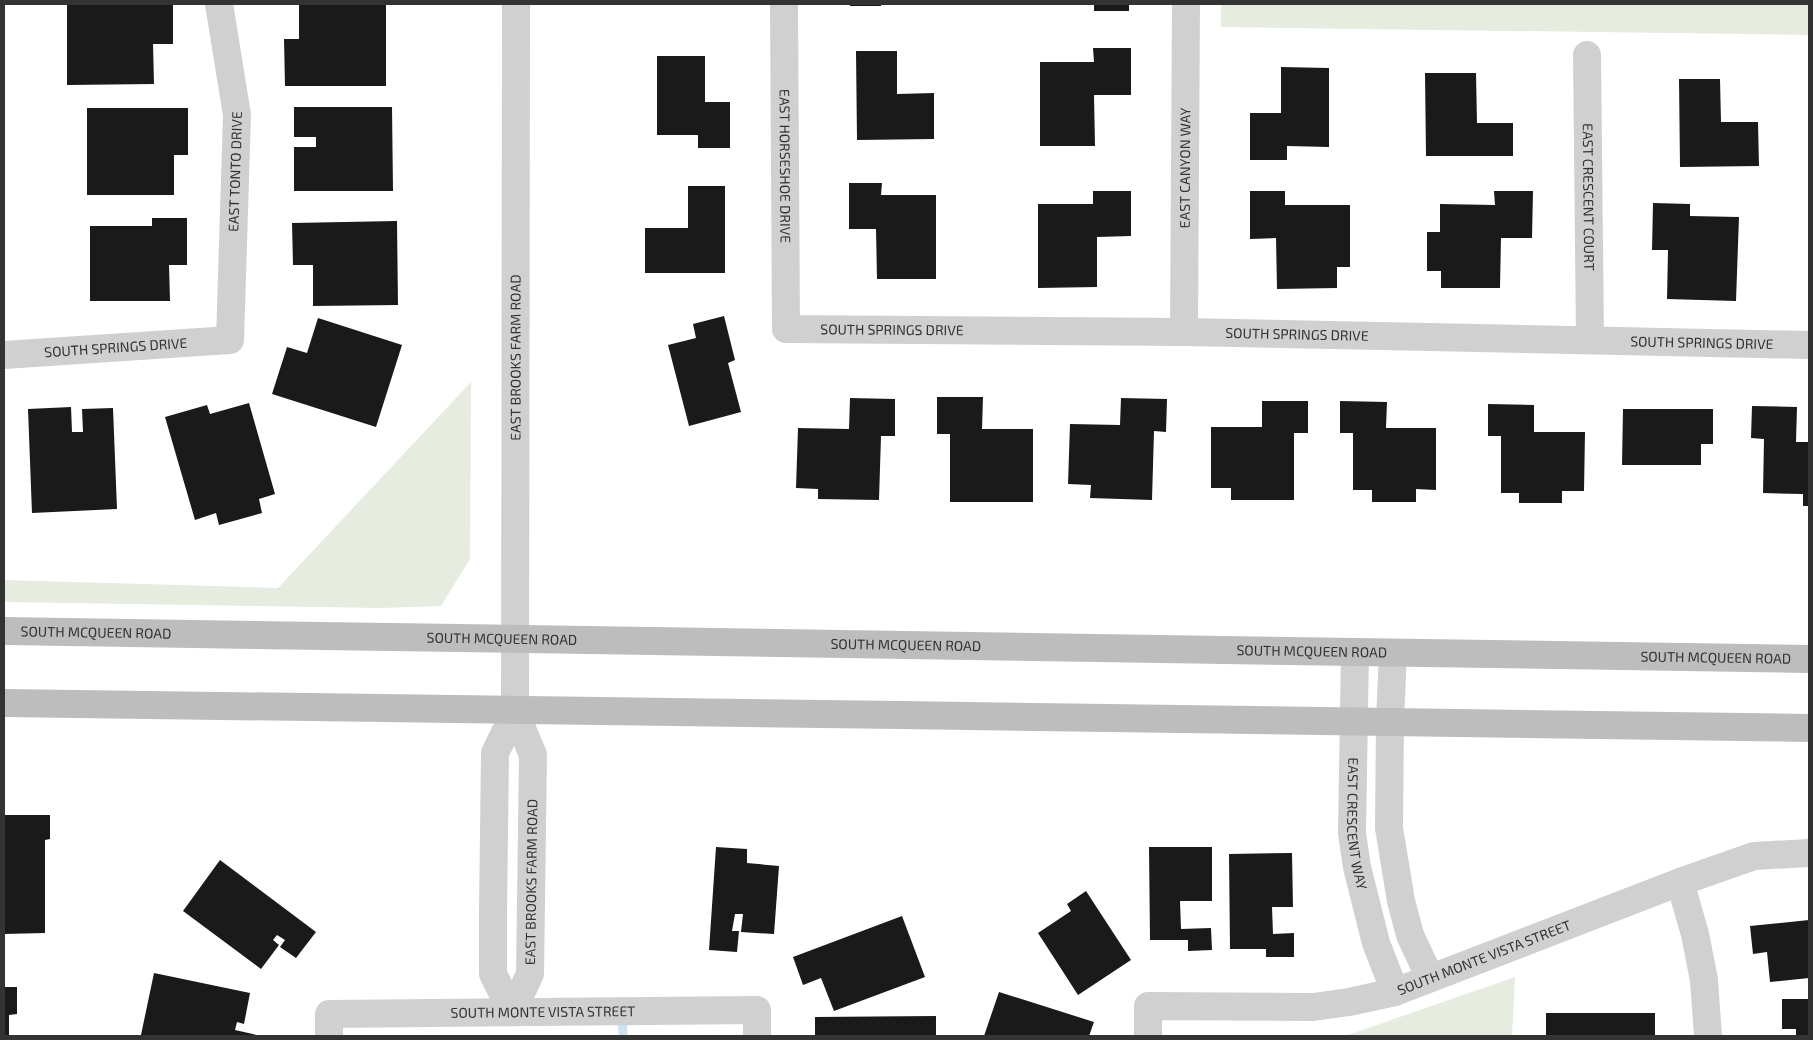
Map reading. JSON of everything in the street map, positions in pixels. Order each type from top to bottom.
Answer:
[{"type":"main road","name":"SOUTH MCQUEEN ROAD","points":[[4,631],[1809,660]]},
{"type":"main road","points":[[4,703],[515,712],[1390,720],[1809,728]]},
{"type":"street","name":"EAST TONTO DRIVE","points":[[219,4],[237,115],[230,340]]},
{"type":"street","name":"EAST BROOKS FARM ROAD","points":[[512,1012],[530,974],[533,755],[515,712],[516,4]]},
{"type":"street","name":"EAST HORSESHOE DRIVE","points":[[784,4],[786,329]]},
{"type":"street","name":"EAST CANYON WAY","points":[[1184,332],[1186,4]]},
{"type":"street","name":"EAST CRESCENT COURT","points":[[1587,55],[1590,339]]},
{"type":"street","name":"SOUTH SPRINGS DRIVE","points":[[786,329],[1184,332],[1809,345]]},
{"type":"street","name":"SOUTH SPRINGS DRIVE","points":[[4,355],[230,340]]},
{"type":"street","name":"EAST CRESCENT WAY","points":[[1355,652],[1353,720],[1354,842],[1376,943],[1395,992]]},
{"type":"street","points":[[1393,653],[1389,828],[1401,901],[1410,935],[1430,978]]},
{"type":"street","name":"EAST BROOKS FARM ROAD","points":[[512,1012],[494,974],[495,754],[515,712]]},
{"type":"street","name":"SOUTH MONTE VISTA STREET","points":[[1148,1036],[1148,1006],[1313,1007],[1349,1002],[1395,992],[1680,882],[1754,856],[1809,853]]},
{"type":"street","points":[[494,872],[532,873]]},
{"type":"street","points":[[1680,882],[1695,934],[1704,980],[1708,1036]]},
{"type":"street","name":"SOUTH MONTE VISTA STREET","points":[[329,1025],[512,1012],[757,1023]]},
{"type":"shaded area","points":[[1221,4],[1809,4],[1809,35],[1221,27]]},
{"type":"shaded area","points":[[471,382],[470,559],[441,606],[380,608],[4,602],[4,580],[278,588]]},
{"type":"shaded area","points":[[1515,977],[1512,1036],[1345,1036]]},
{"type":"building","points":[[67,4],[173,4],[173,44],[153,44],[154,84],[67,85]]},
{"type":"building","points":[[299,4],[386,4],[386,86],[285,86],[284,39],[299,39]]},
{"type":"building","points":[[850,4],[881,4],[881,6],[850,6]]},
{"type":"building","points":[[1094,4],[1129,4],[1129,11],[1094,11]]},
{"type":"building","points":[[1093,48],[1131,48],[1131,95],[1094,95],[1095,146],[1040,146],[1040,62],[1094,62]]},
{"type":"building","points":[[856,51],[897,51],[897,94],[934,93],[934,139],[857,140]]},
{"type":"building","points":[[657,56],[705,56],[705,102],[730,102],[730,148],[698,148],[698,135],[657,135]]},
{"type":"building","points":[[1281,67],[1329,68],[1329,147],[1287,146],[1287,160],[1250,160],[1250,113],[1281,113]]},
{"type":"building","points":[[1425,73],[1476,73],[1477,123],[1513,123],[1513,156],[1426,156]]},
{"type":"building","points":[[1679,79],[1720,79],[1721,122],[1758,122],[1759,166],[1680,167]]},
{"type":"building","points":[[294,107],[392,107],[393,191],[294,191],[294,147],[316,147],[316,137],[294,137]]},
{"type":"building","points":[[87,108],[188,108],[188,155],[174,155],[174,195],[87,195]]},
{"type":"building","points":[[849,183],[882,183],[881,195],[936,195],[936,279],[877,279],[876,229],[849,229]]},
{"type":"building","points":[[688,186],[725,186],[725,273],[645,273],[645,228],[688,228]]},
{"type":"building","points":[[1093,191],[1131,191],[1131,236],[1097,237],[1097,287],[1038,288],[1038,204],[1093,204]]},
{"type":"building","points":[[1250,191],[1285,191],[1285,205],[1350,205],[1350,267],[1337,267],[1337,288],[1277,289],[1276,238],[1250,239]]},
{"type":"building","points":[[1494,191],[1533,191],[1532,238],[1501,238],[1500,288],[1441,288],[1441,271],[1427,271],[1427,232],[1440,232],[1440,204],[1495,205]]},
{"type":"building","points":[[1653,203],[1690,204],[1690,216],[1739,217],[1736,301],[1667,299],[1668,250],[1652,250]]},
{"type":"building","points":[[152,218],[187,218],[187,265],[169,265],[170,301],[90,301],[90,226],[152,226]]},
{"type":"building","points":[[397,221],[398,305],[313,306],[313,265],[293,265],[292,223]]},
{"type":"building","points":[[724,316],[735,360],[728,363],[741,412],[689,426],[668,345],[696,338],[693,324]]},
{"type":"building","points":[[318,318],[402,345],[376,427],[272,394],[287,347],[307,353]]},
{"type":"building","points":[[937,397],[983,397],[982,429],[1033,429],[1033,502],[950,502],[950,434],[937,434]]},
{"type":"building","points":[[850,398],[895,399],[895,436],[881,436],[879,500],[818,499],[818,489],[796,488],[798,428],[849,429]]},
{"type":"building","points":[[1121,398],[1167,399],[1166,432],[1154,431],[1152,500],[1090,498],[1091,485],[1068,484],[1070,424],[1120,425]]},
{"type":"building","points":[[1262,401],[1308,401],[1308,433],[1294,433],[1294,500],[1231,500],[1231,488],[1211,488],[1211,427],[1262,427]]},
{"type":"building","points":[[1340,401],[1387,402],[1386,428],[1436,428],[1436,490],[1416,489],[1416,502],[1372,502],[1372,490],[1353,490],[1353,433],[1340,433]]},
{"type":"building","points":[[249,403],[275,494],[259,499],[262,513],[219,525],[216,513],[195,520],[165,417],[207,405],[210,414]]},
{"type":"building","points":[[1488,404],[1534,405],[1534,432],[1585,432],[1584,491],[1562,491],[1562,503],[1519,503],[1519,493],[1501,493],[1501,436],[1488,436]]},
{"type":"building","points":[[1752,406],[1797,407],[1796,442],[1809,442],[1809,506],[1803,506],[1803,494],[1763,493],[1764,439],[1751,438]]},
{"type":"building","points":[[71,407],[72,432],[83,432],[82,409],[113,408],[117,509],[32,513],[28,409]]},
{"type":"building","points":[[1623,409],[1713,409],[1713,444],[1701,444],[1701,465],[1622,465]]},
{"type":"building","points":[[4,815],[50,815],[50,839],[45,840],[45,933],[4,934]]},
{"type":"building","points":[[716,847],[747,849],[747,863],[779,866],[774,934],[741,932],[743,914],[735,914],[732,931],[739,931],[737,952],[709,950]]},
{"type":"building","points":[[1149,847],[1212,847],[1212,901],[1180,901],[1181,929],[1211,928],[1212,950],[1188,951],[1188,940],[1150,940]]},
{"type":"building","points":[[1292,853],[1293,907],[1272,907],[1273,934],[1294,933],[1294,957],[1266,957],[1266,949],[1230,949],[1229,854]]},
{"type":"building","points":[[220,860],[316,932],[296,958],[280,947],[285,940],[277,935],[273,940],[279,945],[261,969],[183,911]]},
{"type":"building","points":[[1086,891],[1131,960],[1078,995],[1038,933],[1071,911],[1067,904]]},
{"type":"building","points":[[902,916],[925,977],[834,1011],[821,978],[803,985],[793,957]]},
{"type":"building","points":[[1809,920],[1809,978],[1770,982],[1767,952],[1753,954],[1750,926]]},
{"type":"building","points":[[154,973],[250,993],[244,1024],[237,1022],[235,1030],[261,1036],[141,1035]]},
{"type":"building","points":[[4,987],[17,987],[17,1014],[9,1015],[9,1036],[4,1036]]},
{"type":"building","points":[[999,992],[1094,1022],[1089,1036],[984,1036]]},
{"type":"building","points":[[1782,999],[1809,999],[1809,1036],[1796,1036],[1796,1029],[1782,1029]]},
{"type":"building","points":[[1546,1013],[1655,1013],[1655,1036],[1546,1036]]},
{"type":"building","points":[[936,1016],[936,1036],[815,1036],[815,1017]]},
{"type":"waterway","points":[[622,1014],[623,1036]]}]
